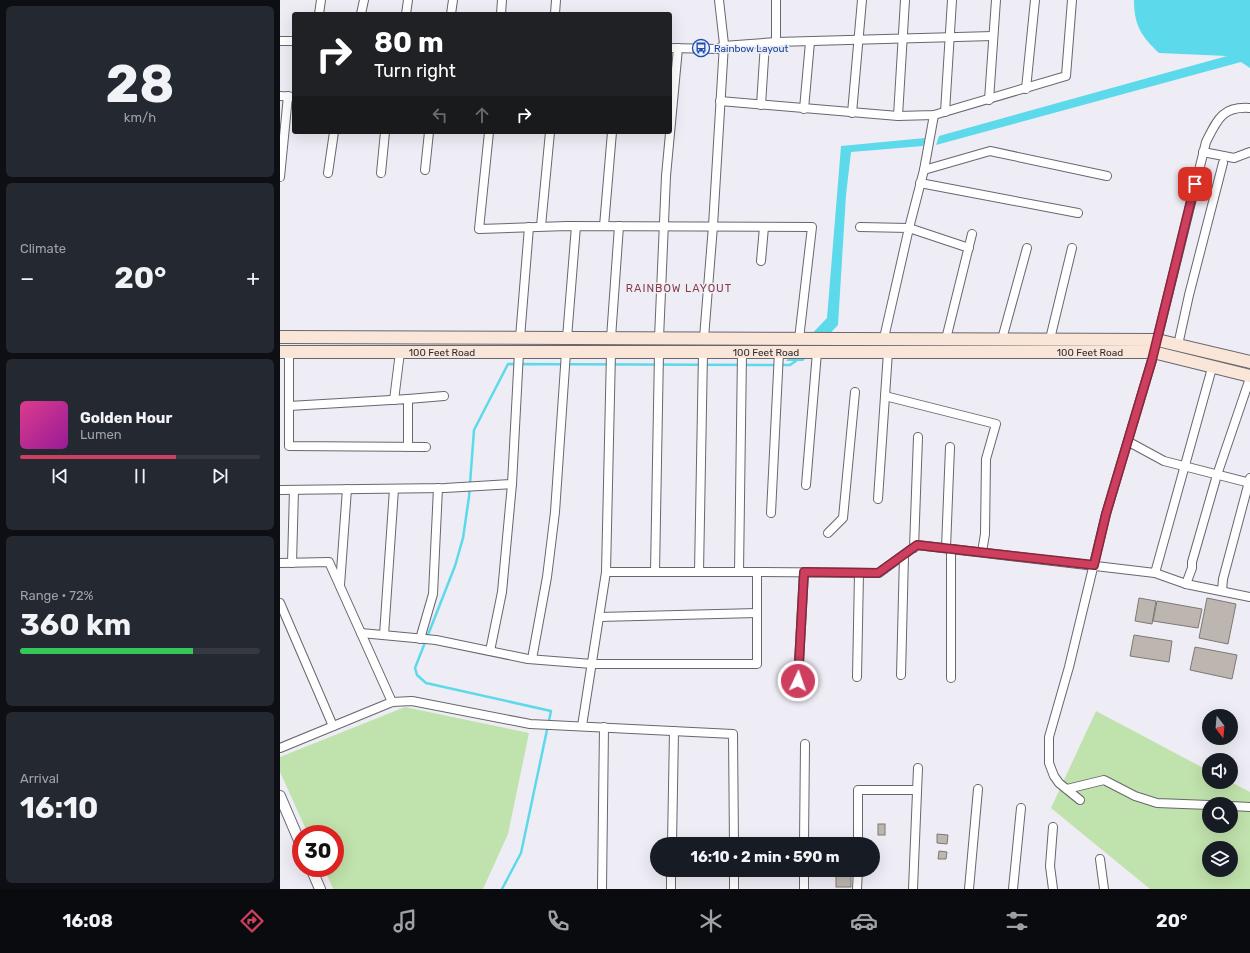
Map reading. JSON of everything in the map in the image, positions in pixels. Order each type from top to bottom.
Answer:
[{"type":"main road","name":"100 Feet Road","points":[[280,338],[1002,338],[1157,340],[1250,362]]},
{"type":"main road","name":"100 Feet Road","points":[[285,352],[1153,352],[1250,377]]},
{"type":"street","points":[[319,12],[321,0]]},
{"type":"street","points":[[361,12],[364,0]]},
{"type":"street","points":[[406,12],[408,0]]},
{"type":"street","points":[[451,12],[453,0]]},
{"type":"street","points":[[501,12],[502,0]]},
{"type":"street","points":[[555,12],[556,0]]},
{"type":"street","points":[[704,338],[713,226],[723,46],[719,0]]},
{"type":"street","points":[[776,0],[776,42]]},
{"type":"street","points":[[852,113],[862,0]]},
{"type":"street","points":[[898,116],[905,0]]},
{"type":"street","points":[[945,112],[948,39],[952,0]]},
{"type":"street","points":[[989,100],[996,0]]},
{"type":"street","points":[[1026,89],[1035,0]]},
{"type":"street","points":[[720,101],[898,116],[934,115],[989,100],[1066,76],[1072,0]]},
{"type":"street","points":[[672,80],[674,48],[717,49],[723,46],[776,42],[948,39],[993,36]]},
{"type":"street","points":[[280,41],[292,41]]},
{"type":"street","points":[[804,108],[810,42]]},
{"type":"street","points":[[762,105],[765,43]]},
{"type":"street","points":[[280,177],[287,96]]},
{"type":"street","points":[[1080,800],[1059,783],[1054,776],[1048,748],[1106,514],[1129,442],[1157,340],[1206,142],[1216,122],[1225,111],[1240,107],[1250,108]]},
{"type":"street","points":[[884,338],[924,170],[934,115]]},
{"type":"street","points":[[328,173],[334,134]]},
{"type":"street","points":[[381,173],[385,134]]},
{"type":"street","points":[[425,170],[429,134]]},
{"type":"street","points":[[489,134],[479,229],[541,226],[812,227],[799,338]]},
{"type":"street","points":[[541,226],[550,134]]},
{"type":"street","points":[[604,226],[612,134]]},
{"type":"street","points":[[659,338],[669,134]]},
{"type":"street","points":[[924,170],[990,152],[1107,176]]},
{"type":"street","points":[[1203,152],[1234,158],[1250,152]]},
{"type":"street","points":[[1178,346],[1189,295],[1223,163]]},
{"type":"street","points":[[920,183],[1078,213]]},
{"type":"street","points":[[567,338],[576,226]]},
{"type":"street","points":[[611,338],[619,226]]},
{"type":"street","points":[[520,338],[529,227]]},
{"type":"street","points":[[761,261],[764,227]]},
{"type":"street","points":[[860,227],[909,228],[969,248]]},
{"type":"street","points":[[946,338],[972,234]]},
{"type":"street","points":[[1002,338],[1027,248]]},
{"type":"street","points":[[1050,339],[1072,248]]},
{"type":"street","points":[[285,352],[289,406],[289,446],[426,447]]},
{"type":"street","points":[[394,400],[400,352]]},
{"type":"street","points":[[490,651],[502,592],[512,484],[519,352]]},
{"type":"street","points":[[532,659],[547,577],[554,519],[566,352]]},
{"type":"street","points":[[582,726],[606,572],[610,352]]},
{"type":"street","points":[[656,572],[659,352]]},
{"type":"street","points":[[699,572],[702,352]]},
{"type":"street","points":[[739,572],[742,352]]},
{"type":"street","points":[[771,513],[779,352]]},
{"type":"street","points":[[806,485],[817,352]]},
{"type":"street","points":[[878,499],[888,352]]},
{"type":"street","points":[[1155,573],[1212,368]]},
{"type":"street","points":[[1186,584],[1192,568],[1192,562],[1217,475],[1250,377]]},
{"type":"street","points":[[828,533],[844,518],[855,392]]},
{"type":"street","points":[[289,406],[444,396]]},
{"type":"street","points":[[885,396],[996,424],[986,459],[985,534],[982,552]]},
{"type":"street","points":[[408,399],[408,447]]},
{"type":"street","points":[[914,548],[918,437]]},
{"type":"street","points":[[1129,442],[1158,459],[1217,475],[1249,481],[1223,579],[1222,591]]},
{"type":"street","points":[[950,448],[949,548],[951,678]]},
{"type":"street","points":[[280,490],[438,488],[512,484]]},
{"type":"street","points":[[420,639],[433,594],[438,488]]},
{"type":"street","points":[[340,586],[347,489]]},
{"type":"street","points":[[384,635],[394,489]]},
{"type":"street","points":[[292,563],[294,490]]},
{"type":"street","points":[[606,572],[878,573],[917,545],[1155,573],[1186,584],[1250,597]]},
{"type":"street","points":[[901,675],[904,555]]},
{"type":"street","points":[[280,563],[329,562],[392,702]]},
{"type":"street","points":[[361,632],[420,639],[532,659],[592,664],[757,664],[757,572]]},
{"type":"street","points":[[798,681],[804,572]]},
{"type":"street","points":[[857,677],[859,573]]},
{"type":"street","points":[[280,603],[333,726]]},
{"type":"street","points":[[599,617],[757,613]]},
{"type":"street","points":[[280,748],[392,702],[412,701],[530,724],[734,734],[734,837]]},
{"type":"street","points":[[602,889],[604,728]]},
{"type":"street","points":[[672,837],[674,731]]},
{"type":"street","points":[[804,837],[805,744]]},
{"type":"street","points":[[913,889],[918,768]]},
{"type":"street","points":[[1067,789],[1104,780],[1135,796],[1157,803],[1202,805]]},
{"type":"street","points":[[969,889],[978,789]]},
{"type":"street","points":[[858,837],[858,790],[917,790]]},
{"type":"street","points":[[280,796],[292,825]]},
{"type":"street","points":[[1238,806],[1250,807]]},
{"type":"street","points":[[1013,889],[1021,808]]},
{"type":"street","points":[[1053,827],[1050,866],[1053,889]]},
{"type":"street","points":[[1100,859],[1104,889]]},
{"type":"street","points":[[315,877],[320,889]]},
{"type":"street","points":[[671,877],[671,889]]},
{"type":"street","points":[[734,877],[734,889]]},
{"type":"street","points":[[804,877],[804,889]]},
{"type":"street","points":[[858,877],[858,889]]},
{"type":"green space","points":[[405,707],[529,733],[508,834],[483,889],[333,889],[328,877],[344,877],[344,825],[304,825],[280,772],[280,757]]},
{"type":"green space","points":[[1096,711],[1202,767],[1202,789],[1238,789],[1238,786],[1250,792],[1250,889],[1150,889],[1051,808]]},
{"type":"water","points":[[1134,0],[1250,0],[1250,68],[1241,62],[936,145],[939,136],[1227,56],[1159,53],[1140,30],[1135,16]]},
{"type":"water","points":[[925,138],[923,146],[851,152],[846,195],[838,325],[803,361],[786,361],[827,318],[841,146]]},
{"type":"building","points":[[1139,598],[1156,601],[1152,624],[1135,621]]},
{"type":"building","points":[[1207,598],[1236,604],[1228,644],[1199,638]]},
{"type":"building","points":[[1157,601],[1202,609],[1198,628],[1153,621]]},
{"type":"building","points":[[1134,635],[1172,641],[1169,662],[1130,656]]},
{"type":"building","points":[[1195,647],[1237,655],[1232,679],[1190,670]]},
{"type":"building","points":[[878,824],[885,824],[885,835],[878,835]]},
{"type":"building","points":[[937,834],[948,835],[947,844],[937,843]]},
{"type":"building","points":[[939,851],[947,852],[946,859],[938,859]]},
{"type":"building","points":[[836,877],[851,877],[851,887],[836,887]]},
{"type":"waterway","points":[[502,889],[521,853],[551,711],[426,683],[417,675],[415,668],[455,566],[463,538],[469,497],[474,430],[508,364],[790,365],[797,360]]},
{"type":"place","name":"Rainbow Layout","points":[[701,48]]},
{"type":"district","name":"RAINBOW LAYOUT","points":[[679,288]]},
{"type":"route","points":[[798,681],[804,572],[878,573],[917,545],[1094,565],[1106,514],[1129,442],[1152,360],[1195,184]]}]
